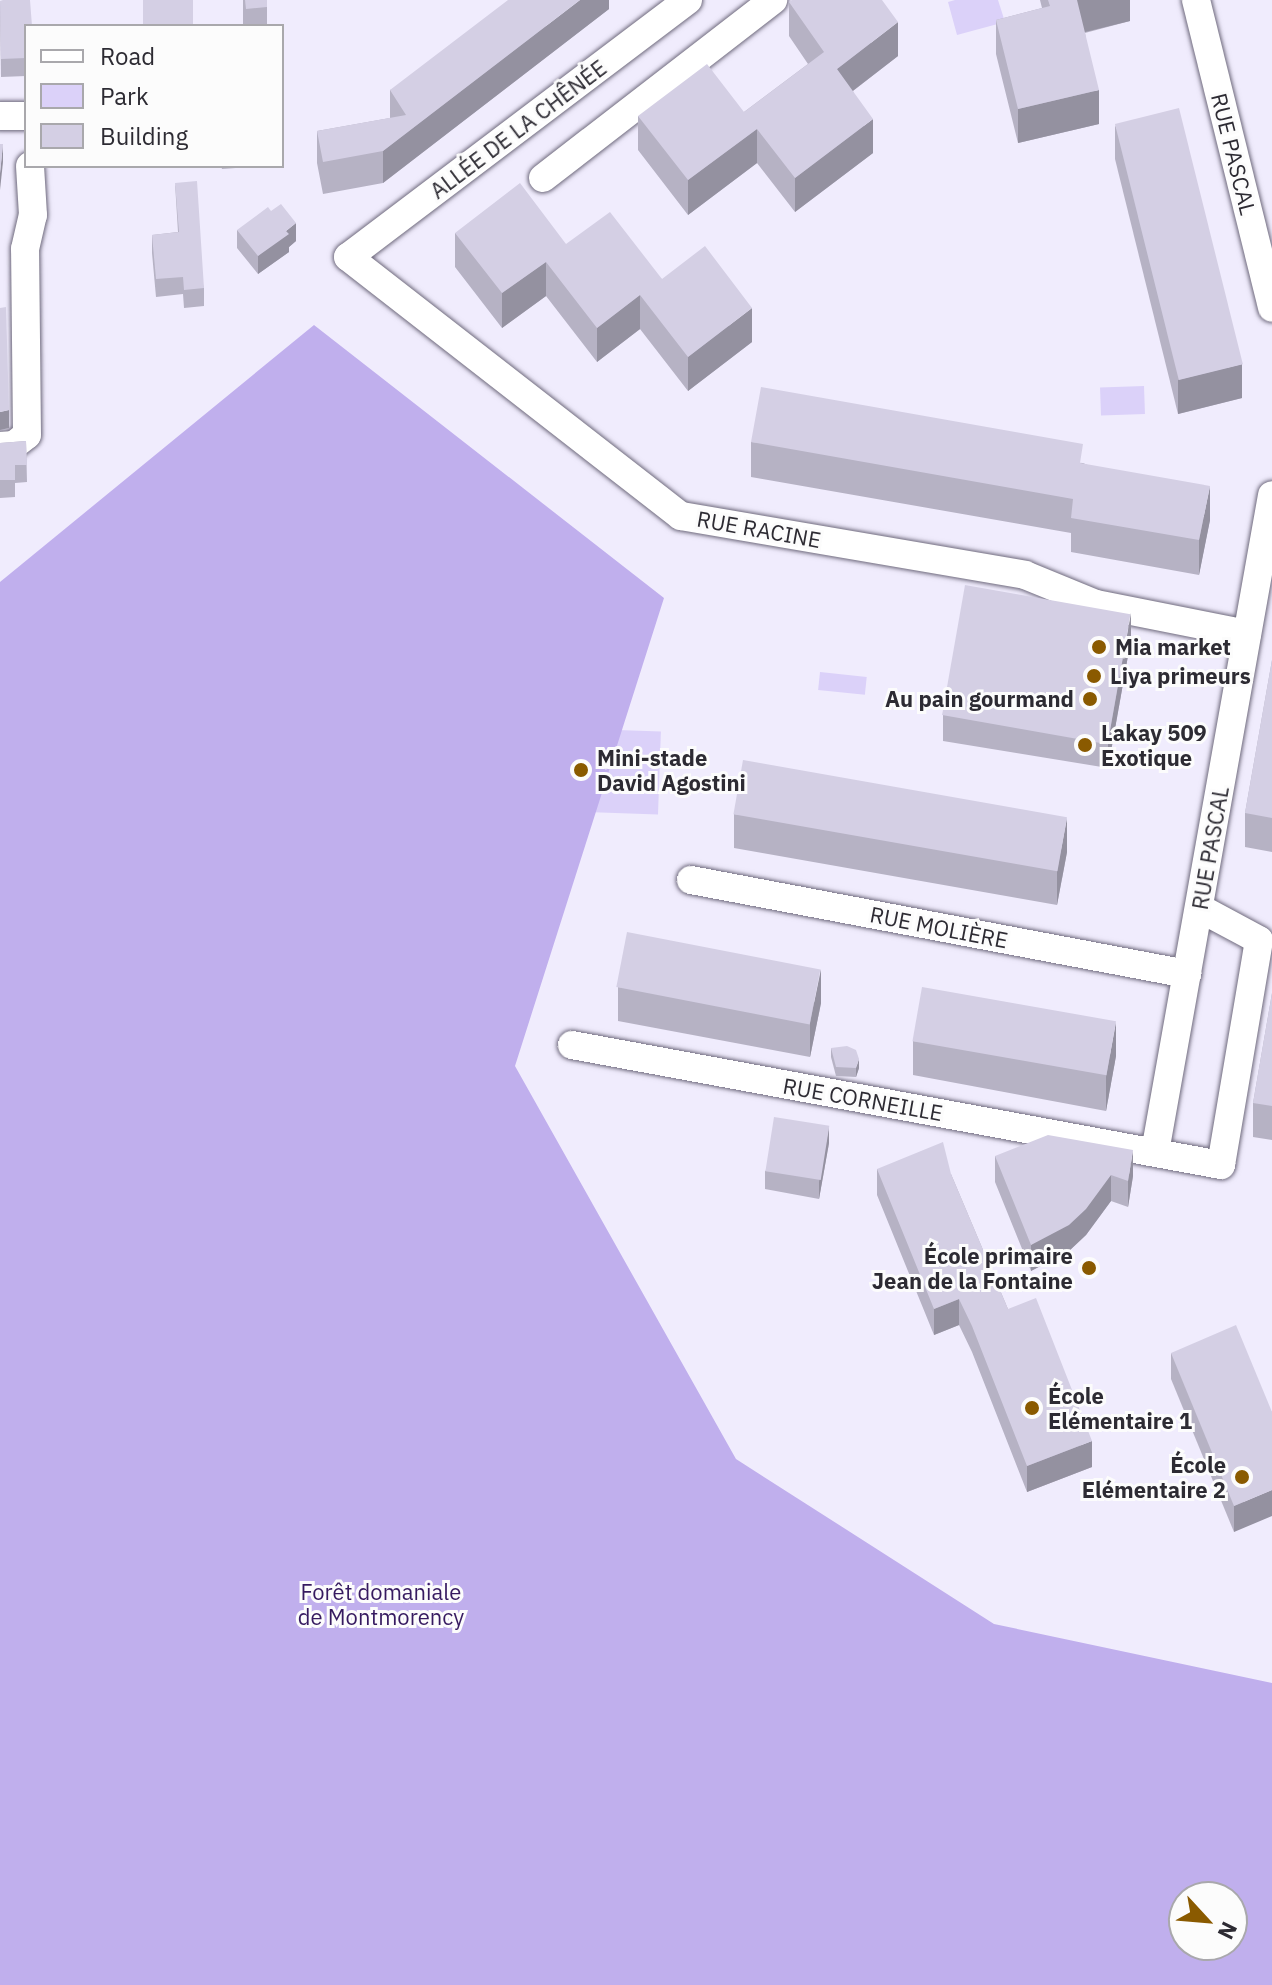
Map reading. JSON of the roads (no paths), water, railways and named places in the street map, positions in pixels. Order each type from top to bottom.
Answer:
[{"type":"street","name":"ALLÉE DE LA CHÊNÉE","points":[[348,257],[688,0]]},
{"type":"street","points":[[543,178],[773,0]]},
{"type":"street","name":"RUE PASCAL","points":[[1196,0],[1272,308]]},
{"type":"street","points":[[0,116],[24,116]]},
{"type":"street","points":[[0,446],[14,445],[27,435],[25,249],[33,215],[30,168]]},
{"type":"street","name":"RUE RACINE","points":[[348,257],[681,516],[1025,575],[1096,604],[1247,634]]},
{"type":"street","name":"RUE PASCAL","points":[[1155,1152],[1272,495]]},
{"type":"street","name":"RUE MOLIÈRE","points":[[691,880],[1187,974]]},
{"type":"street","name":"RUE CORNEILLE","points":[[572,1045],[1221,1165],[1259,940],[1199,908]]},
{"type":"place","name":"Mia market","points":[[1099,647]]},
{"type":"place","name":"Liya primeurs","points":[[1094,676]]},
{"type":"place","name":"Au pain gourmand","points":[[1090,699]]},
{"type":"place","name":"Lakay 509 Exotique","points":[[1085,745]]},
{"type":"place","name":"Mini-stade David Agostini","points":[[581,770]]},
{"type":"place","name":"École primaire Jean de la Fontaine","points":[[1089,1268]]},
{"type":"place","name":"École Elémentaire 1","points":[[1032,1408]]},
{"type":"place","name":"École Elémentaire 2","points":[[1242,1477]]},
{"type":"park label","name":"Forêt domaniale de Montmorency","points":[[381,1604]]}]
